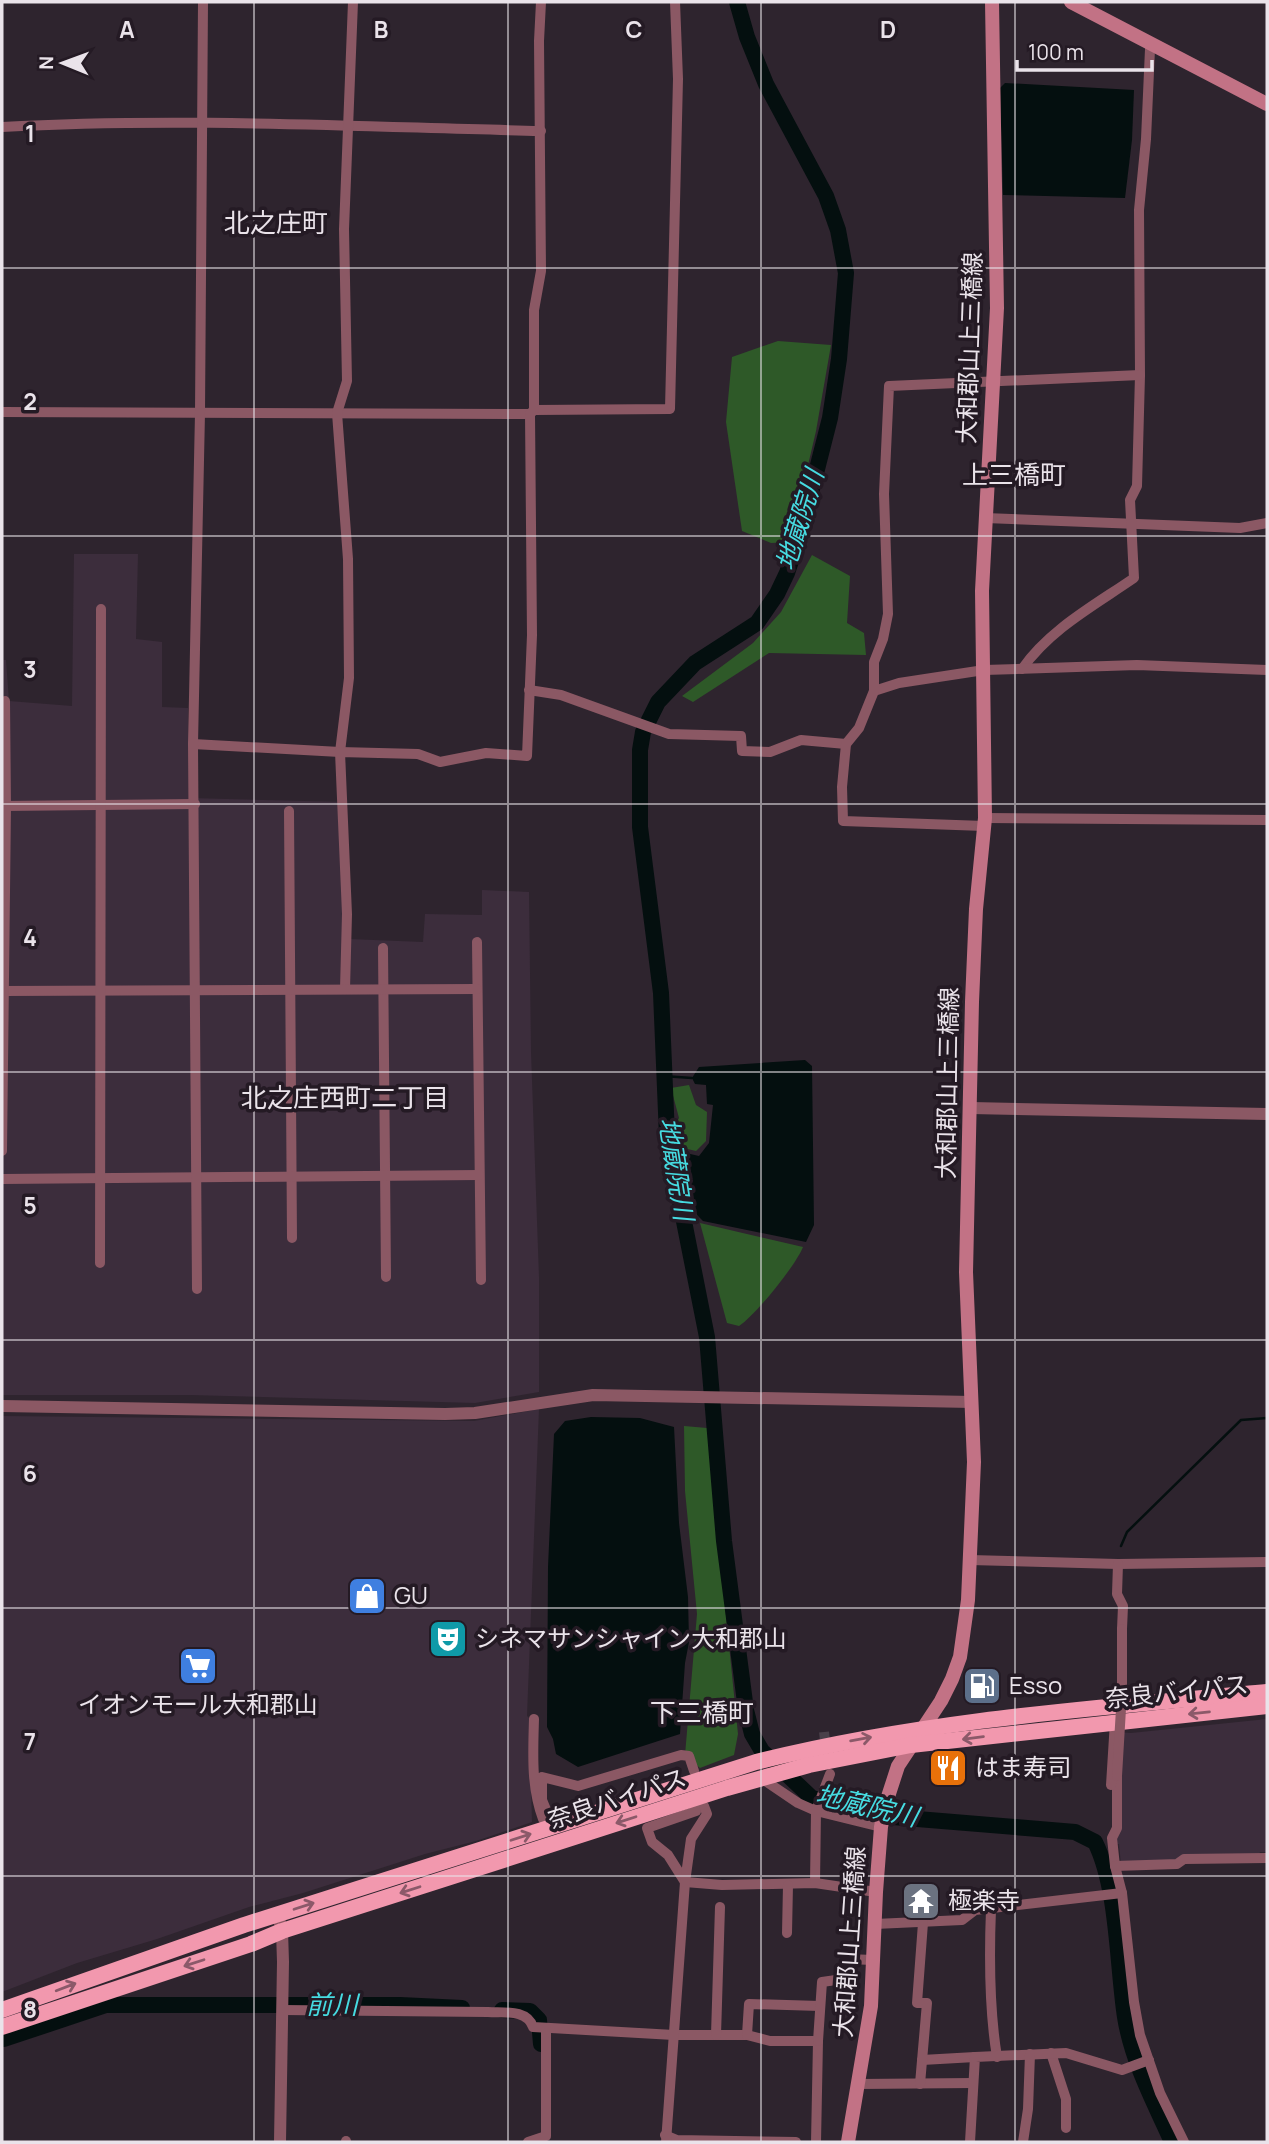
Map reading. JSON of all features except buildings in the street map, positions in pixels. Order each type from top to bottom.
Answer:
[{"type":"highway","name":"奈良バイパス","points":[[2,2027],[251,1944],[282,1931],[699,1802],[762,1772],[794,1752],[924,1727],[1012,1715],[1267,1692]]},
{"type":"highway","name":"奈良バイパス","points":[[2,2010],[136,1961],[278,1914],[762,1772],[911,1745],[1267,1706]]},
{"type":"main road","name":"大和郡山上三橋線","points":[[848,2142],[871,2006],[876,1892],[885,1807],[898,1766],[947,1690],[960,1657],[966,1628],[974,1462],[966,1272],[975,920],[984,822],[985,670],[982,591],[997,308],[992,2]]},
{"type":"main road","points":[[1071,2],[1267,104]]},
{"type":"street","points":[[197,1289],[193,744],[200,413],[203,2]]},
{"type":"street","points":[[345,989],[347,914],[340,752],[349,678],[348,559],[337,413],[347,381],[344,229],[353,2]]},
{"type":"street","points":[[193,744],[418,754],[440,762],[486,753],[527,756],[532,635],[534,310],[541,271],[541,2]]},
{"type":"street","points":[[2,412],[670,410],[678,79],[675,2]]},
{"type":"street","points":[[1022,669],[1033,652],[1049,636],[1135,578],[1130,500],[1136,486],[1140,375],[1139,210],[1152,44]]},
{"type":"street","points":[[2,127],[50,124],[203,124],[541,131]]},
{"type":"street","points":[[1140,375],[889,386],[884,494],[888,614],[874,662],[874,691],[859,728],[846,744],[842,787],[843,821],[1267,820]]},
{"type":"street","points":[[985,518],[1240,528],[1267,523]]},
{"type":"street","points":[[100,1263],[101,609]]},
{"type":"street","points":[[874,691],[899,683],[985,670],[1137,665],[1267,670]]},
{"type":"street","points":[[529,690],[561,695],[668,734],[741,736],[742,751],[770,752],[800,740],[846,744]]},
{"type":"street","points":[[2,1151],[5,701]]},
{"type":"street","points":[[4,806],[195,804]]},
{"type":"street","points":[[289,811],[292,1238]]},
{"type":"street","points":[[477,942],[481,1280]]},
{"type":"street","points":[[383,948],[386,1277]]},
{"type":"street","points":[[3,991],[477,989]]},
{"type":"street","points":[[971,1108],[1267,1114]]},
{"type":"street","points":[[2,1178],[479,1175]]},
{"type":"street","points":[[2,1406],[445,1414],[475,1413],[593,1395],[972,1402]]},
{"type":"street","points":[[970,1560],[1118,1564],[1267,1562]]},
{"type":"street","points":[[1112,1839],[1117,1828],[1122,1692],[1123,1606],[1117,1594],[1118,1564]]},
{"type":"street","points":[[534,1719],[532,1755],[535,1799],[542,1819],[549,1817],[542,1800],[542,1777],[578,1786],[681,1755],[689,1756],[694,1771]]},
{"type":"street","points":[[1115,1721],[1111,1776],[1112,1839],[1133,2001],[1147,2060],[1184,2142]]},
{"type":"street","points":[[762,1772],[798,1803],[818,1804],[881,1826]]},
{"type":"street","points":[[815,1883],[818,1804],[830,1774]]},
{"type":"street","points":[[685,1882],[668,1855],[652,1842],[647,1828],[696,1811],[699,1802]]},
{"type":"street","points":[[699,1802],[706,1814],[691,1839],[685,1882],[666,2139],[796,2142]]},
{"type":"street","points":[[1115,1866],[1177,1864],[1184,1859],[1267,1858]]},
{"type":"street","points":[[685,1882],[788,1885],[815,1883],[876,1892]]},
{"type":"street","points":[[787,1933],[788,1885]]},
{"type":"street","points":[[875,1924],[962,1920],[975,1910],[1120,1893]]},
{"type":"street","points":[[716,2035],[720,1907]]},
{"type":"street","points":[[991,1909],[989,1964],[997,2057]]},
{"type":"street","points":[[278,1914],[282,1931],[280,2142]]},
{"type":"street","points":[[920,2084],[927,2003],[917,2003],[923,1923]]},
{"type":"street","points":[[816,2142],[822,1982],[843,1979],[846,1959],[874,1960]]},
{"type":"street","points":[[747,2035],[748,2004],[820,2006]]},
{"type":"street","points":[[282,2005],[522,2014],[530,2020],[533,2027],[674,2035],[747,2035],[770,2040],[818,2041]]},
{"type":"street","points":[[528,2142],[545,2136],[546,2028]]},
{"type":"street","points":[[1051,2053],[1066,2099],[1066,2129]]},
{"type":"street","points":[[922,2060],[1066,2053],[1122,2070],[1147,2060]]},
{"type":"street","points":[[1023,2142],[1028,2109],[1030,2054]]},
{"type":"street","points":[[970,2142],[975,2057]]},
{"type":"street","points":[[859,2084],[973,2083]]},
{"type":"shaded area","points":[[1005,83],[1134,90],[1132,140],[1125,198],[1003,195],[1000,88]]},
{"type":"shaded area","points":[[74,554],[138,554],[136,639],[162,642],[162,707],[188,708],[189,798],[346,802],[349,939],[423,942],[425,914],[482,915],[482,890],[529,892],[531,1052],[539,1277],[539,1392],[475,1403],[190,1395],[2,1395],[2,660],[6,660],[9,701],[72,706]]},
{"type":"shaded area","points":[[805,1060],[812,1066],[814,1225],[806,1242],[703,1221],[697,1215],[685,1157],[686,1153],[699,1156],[709,1143],[713,1105],[707,1104],[706,1085],[695,1084],[692,1078],[699,1067]]},
{"type":"shaded area","name":"イオンモール大和郡山","points":[[539,1409],[527,1716],[532,1822],[303,1893],[249,1907],[77,1963],[2,1992],[2,1416],[474,1421]]},
{"type":"shaded area","points":[[591,1417],[640,1418],[674,1427],[679,1523],[688,1597],[689,1642],[680,1734],[578,1767],[556,1754],[547,1727],[548,1567],[554,1434],[565,1421]]},
{"type":"shaded area","points":[[1267,1719],[1267,1852],[1260,1852],[1258,1856],[1178,1863],[1121,1864],[1119,1844],[1114,1844],[1117,1732],[1131,1733]]},
{"type":"green space","points":[[778,341],[831,345],[816,431],[790,542],[771,543],[742,531],[726,422],[732,357]]},
{"type":"green space","points":[[812,555],[850,576],[847,623],[864,633],[866,655],[769,653],[693,702],[682,696],[753,643],[781,612]]},
{"type":"green space","points":[[689,1085],[696,1105],[707,1112],[706,1141],[696,1151],[679,1147],[676,1123],[679,1118],[671,1088]]},
{"type":"green space","points":[[700,1223],[803,1247],[774,1289],[739,1326],[727,1323]]},
{"type":"green space","points":[[684,1426],[707,1428],[738,1734],[734,1755],[700,1768],[685,1755],[697,1614],[685,1491]]},
{"type":"waterway","name":"地蔵院川","points":[[737,2],[747,37],[766,84],[826,196],[838,230],[846,273],[839,359],[830,418],[802,528],[787,573],[777,594],[757,623],[695,663],[658,702],[643,732],[640,750],[640,827],[661,993],[667,1136],[707,1337],[724,1541],[746,1710],[752,1734],[762,1751],[812,1798],[867,1814],[1075,1832],[1095,1842],[1108,1881],[1116,1927],[1128,2033],[1144,2081],[1172,2142]]},
{"type":"waterway","points":[[663,1076],[692,1078]]},
{"type":"waterway","points":[[1121,1546],[1127,1532],[1241,1420],[1267,1418]]},
{"type":"waterway","name":"前川","points":[[4,2039],[106,2005],[400,2005],[462,2008]]},
{"type":"waterway","name":"前川","points":[[502,2010],[530,2011],[539,2020],[541,2044]]},
{"type":"tunnel","points":[[824,1732],[826,1749]]},
{"type":"place","name":"GU","points":[[367,1596]]},
{"type":"place","name":"シネマサンシャイン大和郡山","points":[[448,1639]]},
{"type":"place","name":"イオンモール大和郡山","points":[[198,1666]]},
{"type":"place","name":"Esso","points":[[982,1686]]},
{"type":"place","name":"はま寿司","points":[[948,1768]]},
{"type":"place","name":"極楽寺","points":[[921,1901]]},
{"type":"district","name":"北之庄町","points":[[276,223]]},
{"type":"district","name":"上三橋町","points":[[1014,475]]},
{"type":"district","name":"北之庄西町二丁目","points":[[345,1098]]},
{"type":"district","name":"下三橋町","points":[[702,1713]]}]
